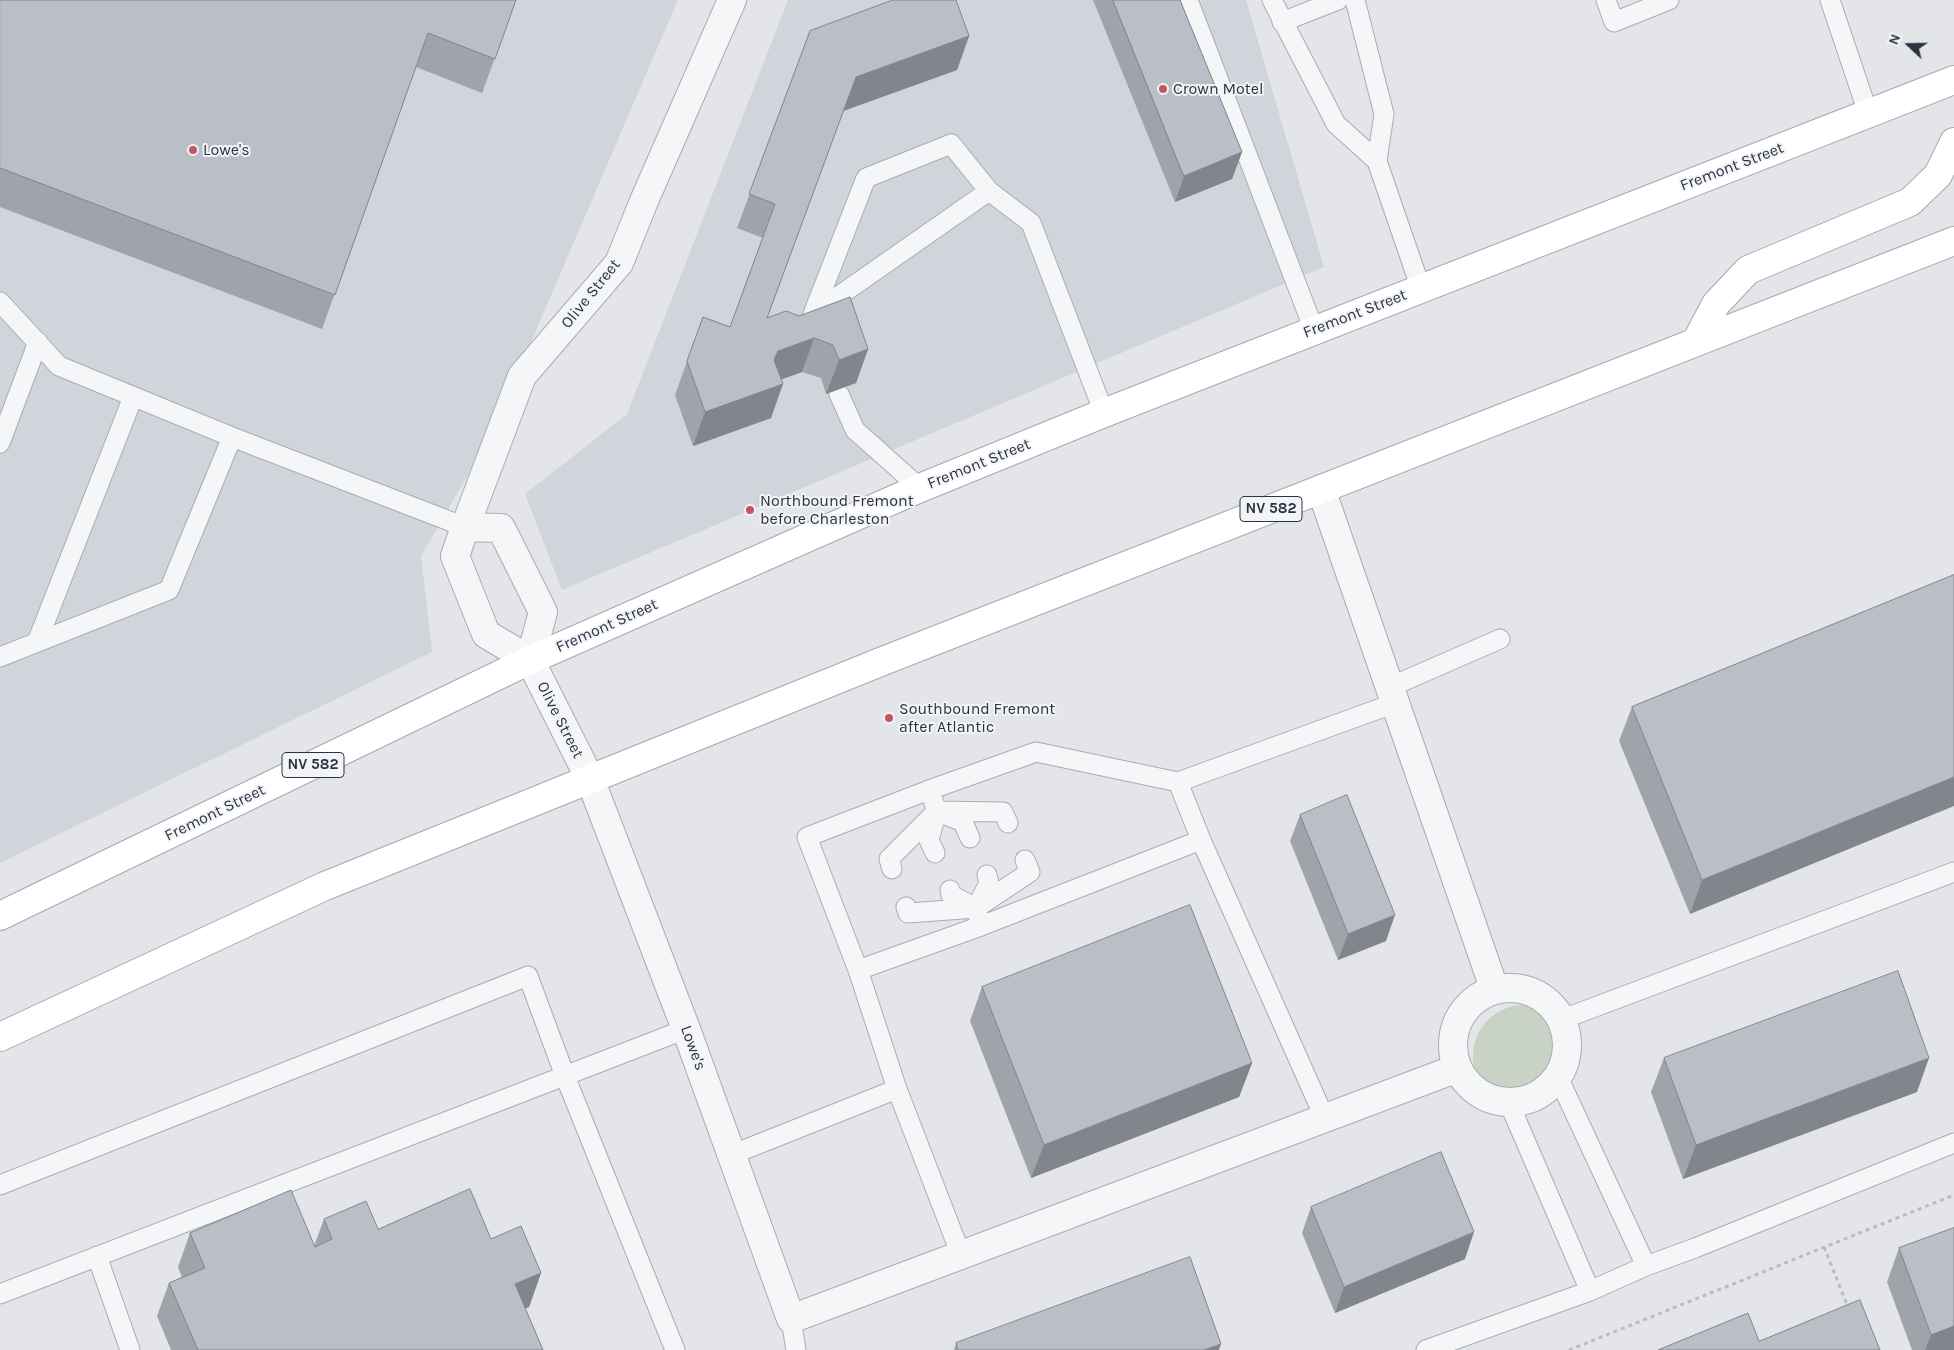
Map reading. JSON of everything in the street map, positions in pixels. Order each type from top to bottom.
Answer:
[{"type":"main road","name":"Fremont Street","points":[[0,916],[530,660],[920,488],[1314,330],[1954,80]]},
{"type":"main road","points":[[1696,342],[1716,304],[1748,270],[1910,202],[1938,175],[1954,142]]},
{"type":"main road","name":"NV 582","points":[[0,1037],[325,886],[1321,489],[1954,241]]},
{"type":"street","name":"Olive Street","points":[[590,779],[530,660],[486,634],[455,556],[522,376],[619,264],[644,201],[732,0]]},
{"type":"street","points":[[1321,489],[1494,988]]},
{"type":"street","points":[[465,527],[501,528],[543,612],[530,660]]},
{"type":"street","name":"Lowe's","points":[[590,779],[686,1029],[791,1319]]},
{"type":"street","points":[[1514,986],[1534,991],[1563,1019],[1568,1038],[1567,1058],[1558,1077],[1544,1091],[1526,1100],[1508,1102],[1491,1100],[1475,1092],[1463,1079],[1455,1063],[1452,1045],[1454,1028],[1462,1012],[1476,997],[1494,988],[1514,986]]},
{"type":"street","points":[[791,1319],[1458,1068]]},
{"type":"lane","points":[[1188,0],[1314,330]]},
{"type":"lane","points":[[1272,0],[1336,124],[1377,161]]},
{"type":"lane","points":[[1282,22],[1338,0]]},
{"type":"lane","points":[[1355,0],[1384,114],[1377,161],[1421,288]]},
{"type":"lane","points":[[1606,0],[1614,22],[1669,0]]},
{"type":"lane","points":[[1830,0],[1868,113]]},
{"type":"lane","points":[[989,191],[814,322],[866,178],[951,144],[989,191],[1030,223],[1104,413]]},
{"type":"lane","points":[[0,302],[59,366],[232,437],[465,527]]},
{"type":"lane","points":[[0,443],[38,342]]},
{"type":"lane","points":[[839,394],[854,430],[920,488]]},
{"type":"lane","points":[[37,642],[133,397]]},
{"type":"lane","points":[[0,657],[169,590],[232,437]]},
{"type":"lane","points":[[961,1255],[897,1089],[858,970],[808,837],[929,790],[1036,752],[1178,782],[1393,695],[1500,639]]},
{"type":"lane","points":[[1178,782],[1201,840],[1325,1119]]},
{"type":"lane","points":[[929,790],[937,811],[929,840],[935,853]]},
{"type":"lane","points":[[937,811],[963,822],[970,838]]},
{"type":"lane","points":[[892,869],[889,859],[937,811],[1003,812],[1008,823]]},
{"type":"lane","points":[[858,970],[979,917],[1201,840]]},
{"type":"lane","points":[[906,907],[908,913],[979,917],[1030,872],[1025,860]]},
{"type":"lane","points":[[1563,1019],[1954,872]]},
{"type":"lane","points":[[979,917],[989,883],[986,875]]},
{"type":"lane","points":[[950,890],[951,895],[979,917]]},
{"type":"lane","points":[[0,1185],[528,976],[565,1076],[675,1350]]},
{"type":"lane","points":[[0,1294],[686,1029]]},
{"type":"lane","points":[[1558,1077],[1646,1266]]},
{"type":"lane","points":[[731,1155],[897,1089]]},
{"type":"lane","points":[[1508,1102],[1590,1291]]},
{"type":"lane","points":[[1426,1350],[1590,1291],[1646,1266],[1696,1248],[1954,1143]]},
{"type":"lane","points":[[97,1256],[130,1350]]},
{"type":"lane","points":[[791,1319],[796,1350]]},
{"type":"path","points":[[1568,1350],[1954,1195]]},
{"type":"path","points":[[1824,1247],[1850,1314]]},
{"type":"shaded area","points":[[0,0],[678,0],[491,435],[421,556],[432,652],[0,863]]},
{"type":"shaded area","points":[[788,0],[1246,0],[1324,267],[562,590],[525,494],[627,414]]},
{"type":"shaded area","points":[[1524,1005],[1543,1009],[1560,1020],[1571,1037],[1575,1056],[1571,1075],[1560,1092],[1543,1103],[1524,1107],[1505,1103],[1488,1092],[1477,1075],[1473,1056],[1477,1037],[1488,1020],[1505,1009]]},
{"type":"building","name":"Lowe's","points":[[0,0],[516,0],[495,59],[428,33],[335,295],[0,168]]},
{"type":"building","points":[[893,0],[956,0],[969,36],[856,77],[767,318],[786,311],[799,316],[850,297],[868,349],[839,360],[833,345],[814,338],[778,351],[774,360],[783,384],[705,412],[687,361],[703,317],[730,327],[775,204],[749,194],[810,31]]},
{"type":"building","name":"Crown Motel","points":[[1113,0],[1180,0],[1242,152],[1184,176]]},
{"type":"building","points":[[1954,575],[1954,777],[1702,880],[1632,707]]},
{"type":"building","points":[[1347,795],[1395,915],[1348,934],[1300,815]]},
{"type":"building","points":[[1190,905],[1252,1063],[1044,1145],[982,987]]},
{"type":"building","points":[[1898,971],[1929,1058],[1696,1145],[1664,1058]]},
{"type":"building","points":[[1441,1152],[1474,1232],[1344,1287],[1311,1207]]},
{"type":"building","points":[[470,1189],[491,1239],[521,1226],[541,1273],[515,1284],[543,1350],[198,1350],[169,1283],[205,1268],[190,1233],[291,1190],[315,1247],[332,1239],[324,1219],[366,1201],[378,1229]]},
{"type":"building","points":[[1954,1228],[1954,1326],[1931,1335],[1899,1248]]},
{"type":"building","points":[[1190,1257],[1221,1344],[1204,1350],[958,1350],[956,1343]]},
{"type":"building","points":[[1860,1300],[1880,1350],[1658,1350],[1748,1313],[1759,1341]]},
{"type":"place","name":"Crown Motel","points":[[1163,89]]},
{"type":"place","name":"Lowe's","points":[[193,150]]},
{"type":"place","name":"Northbound Fremont before Charleston","points":[[750,510]]},
{"type":"place","name":"Southbound Fremont after Atlantic","points":[[889,718]]}]
